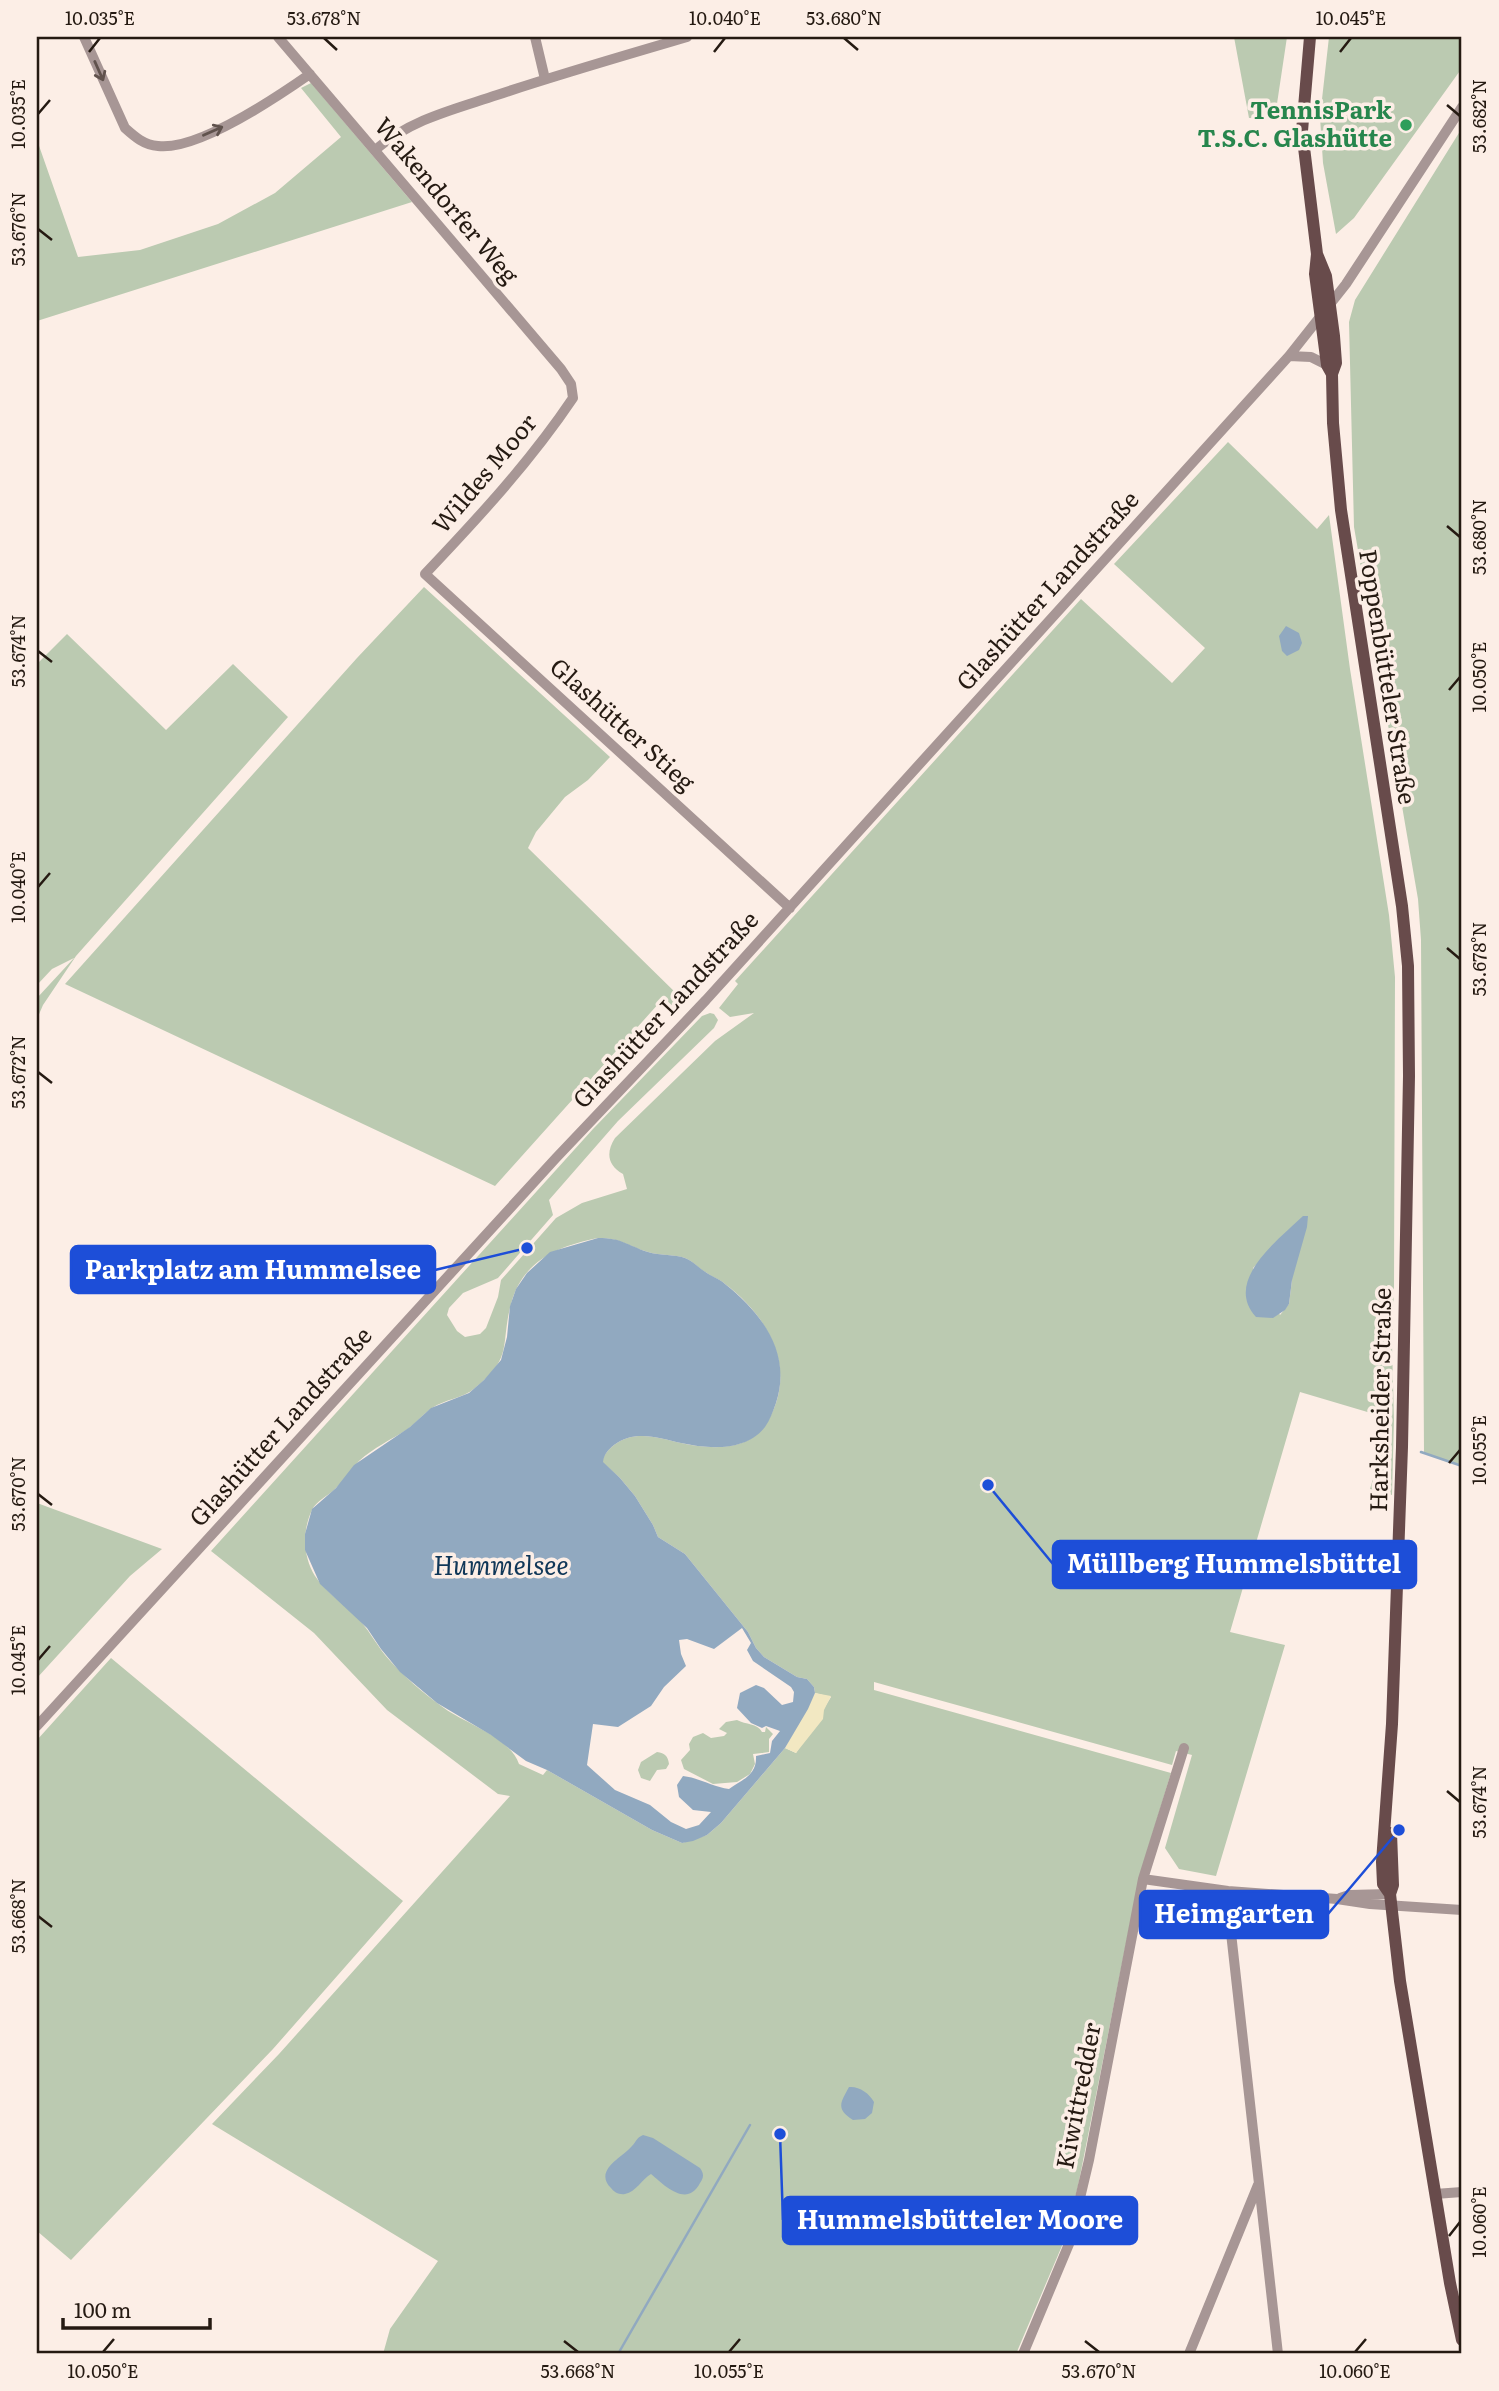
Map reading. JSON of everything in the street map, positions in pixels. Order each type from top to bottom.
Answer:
[{"type":"main road","name":"Poppenbütteler Straße","points":[[1310,37],[1302,131],[1317,254],[1315,274],[1329,370],[1334,458],[1402,906],[1408,986]]},
{"type":"main road","name":"Poppenbütteler Straße","points":[[1317,254],[1326,276],[1336,363],[1329,370]]},
{"type":"main road","name":"Harksheider Straße","points":[[1408,986],[1409,1076],[1402,1447],[1387,1815],[1391,1830],[1394,1885],[1390,1899],[1400,1981],[1450,2283],[1462,2340]]},
{"type":"street","points":[[84,37],[125,128],[136,138],[160,147],[202,136],[254,113],[310,74]]},
{"type":"street","points":[[535,37],[545,79]]},
{"type":"street","points":[[375,150],[415,122],[545,79],[687,37]]},
{"type":"street","name":"Wakendorfer Weg","points":[[283,38],[310,74],[561,369],[571,384],[573,398]]},
{"type":"street","name":"Glashütter Landstraße","points":[[37,1726],[546,1168],[706,1000],[1289,356],[1330,307],[1462,107]]},
{"type":"street","points":[[1289,356],[1311,357],[1329,370]]},
{"type":"street","name":"Wildes Moor","points":[[425,574],[543,441],[573,398]]},
{"type":"street","name":"Glashütter Stieg","points":[[425,574],[790,908]]},
{"type":"street","name":"Kiwittredder","points":[[1023,2354],[1069,2244],[1089,2160],[1143,1879],[1184,1748]]},
{"type":"street","points":[[1143,1879],[1228,1891],[1350,1902],[1390,1899],[1462,1910]]},
{"type":"street","points":[[1228,1891],[1278,2354]]},
{"type":"street","points":[[1189,2354],[1259,2183]]},
{"type":"street","points":[[1435,2194],[1462,2192]]},
{"type":"green space","points":[[1234,37],[1287,37],[1275,117],[1249,118]]},
{"type":"green space","points":[[1329,37],[1462,37],[1462,68],[1354,218],[1336,234],[1323,163],[1320,117]]},
{"type":"green space","points":[[311,83],[412,202],[37,321],[37,140],[78,257],[140,250],[218,224],[275,193],[341,137],[301,88]]},
{"type":"green space","points":[[1462,128],[1462,1465],[1424,1453],[1421,940],[1418,899],[1354,527],[1349,322],[1355,300]]},
{"type":"green space","points":[[1228,442],[1317,529],[1329,515],[1389,915],[1395,977],[1392,1495],[1370,1489],[1391,1419],[1300,1392],[1230,1632],[1285,1645],[1216,1876],[1179,1869],[1165,1848],[1192,1755],[1176,1751],[1172,1765],[874,1682],[874,1690],[1171,1773],[1139,1878],[1078,2186],[1064,2241],[1016,2354],[383,2354],[390,2329],[438,2261],[212,2124],[279,2054],[510,1796],[498,1794],[387,1710],[314,1633],[211,1551],[593,1129],[702,1016],[714,1014],[718,1020],[714,1028],[618,1121],[549,1200],[553,1215],[498,1278],[463,1293],[449,1308],[447,1315],[457,1331],[465,1337],[480,1334],[486,1328],[498,1297],[501,1280],[556,1218],[582,1203],[627,1189],[623,1174],[611,1162],[609,1153],[612,1143],[715,1041],[754,1013],[730,1017],[719,1008],[738,984],[735,981],[1081,599],[1172,683],[1205,648],[1114,564]],"holes":[[[598,1238],[618,1241],[653,1253],[688,1259],[740,1297],[765,1327],[779,1361],[780,1379],[778,1398],[770,1417],[754,1437],[732,1446],[719,1447],[656,1437],[630,1437],[612,1447],[602,1462],[635,1496],[658,1537],[685,1554],[748,1632],[764,1657],[797,1677],[807,1679],[814,1687],[815,1693],[831,1697],[796,1753],[785,1748],[721,1823],[707,1835],[682,1843],[652,1830],[547,1770],[543,1775],[519,1764],[507,1746],[428,1696],[385,1655],[357,1617],[319,1582],[311,1569],[306,1552],[305,1535],[314,1507],[338,1486],[359,1461],[408,1429],[432,1408],[470,1392],[496,1368],[501,1359],[516,1289],[533,1266],[556,1251]],[[1262,1259],[1292,1280],[1289,1304],[1280,1315],[1253,1268]]]},
{"type":"green space","points":[[424,587],[610,757],[588,780],[565,797],[536,832],[528,848],[680,997],[670,1007],[664,1001],[660,1002],[495,1186],[65,984]]},
{"type":"green space","points":[[67,634],[166,730],[233,664],[288,717],[76,956],[43,1005],[37,1019],[37,998],[74,958],[52,969],[37,985],[37,664]]},
{"type":"green space","points":[[37,1503],[162,1549],[130,1576],[37,1678]]},
{"type":"green space","points":[[111,1658],[403,1901],[273,2049],[71,2260],[37,2231],[37,1740]]},
{"type":"green space","points":[[737,1720],[762,1732],[765,1732],[766,1727],[773,1734],[769,1739],[769,1752],[753,1754],[755,1764],[750,1774],[737,1782],[713,1784],[684,1769],[681,1760],[690,1750],[689,1744],[693,1737],[703,1733],[711,1738],[724,1736],[727,1733],[719,1729],[726,1722]]},
{"type":"green space","points":[[657,1752],[667,1757],[669,1764],[666,1769],[657,1770],[650,1781],[641,1778],[638,1770],[641,1762]]},
{"type":"sand","points":[[815,1693],[831,1696],[823,1719],[796,1753],[785,1748]]},
{"type":"water","points":[[1286,626],[1299,633],[1302,643],[1299,650],[1287,656],[1282,651],[1279,636]]},
{"type":"water","points":[[1303,1216],[1308,1216],[1307,1227],[1292,1280],[1289,1304],[1273,1318],[1256,1317],[1248,1303],[1246,1289],[1250,1276],[1268,1249]]},
{"type":"water","name":"Hummelsee","points":[[606,1238],[653,1253],[685,1258],[723,1282],[751,1308],[771,1336],[777,1352],[780,1385],[776,1403],[767,1424],[748,1441],[714,1447],[656,1437],[630,1437],[612,1447],[605,1454],[603,1462],[635,1496],[658,1537],[685,1554],[748,1632],[764,1657],[797,1677],[807,1679],[814,1687],[815,1693],[808,1709],[785,1748],[721,1823],[707,1835],[693,1841],[682,1843],[652,1830],[547,1770],[526,1761],[491,1735],[437,1703],[400,1672],[367,1628],[320,1584],[305,1550],[305,1534],[312,1509],[336,1488],[354,1465],[410,1427],[431,1408],[469,1393],[501,1360],[507,1337],[510,1306],[516,1289],[527,1273],[550,1252]],"holes":[[[742,1628],[751,1643],[747,1650],[753,1661],[791,1687],[794,1692],[793,1702],[782,1705],[764,1688],[756,1685],[740,1693],[737,1708],[751,1723],[780,1731],[772,1741],[770,1753],[756,1756],[752,1772],[729,1789],[683,1776],[677,1785],[679,1797],[693,1810],[711,1812],[699,1825],[686,1829],[671,1822],[650,1805],[615,1790],[587,1765],[593,1724],[618,1727],[651,1706],[664,1687],[686,1666],[679,1640],[687,1639],[714,1649]]]},
{"type":"water","points":[[849,2087],[863,2091],[874,2102],[872,2113],[865,2119],[853,2120],[842,2109],[842,2101]]},
{"type":"water","points":[[643,2135],[653,2138],[700,2168],[703,2177],[695,2190],[689,2194],[676,2192],[651,2174],[629,2193],[621,2194],[612,2189],[606,2181],[607,2170]]},
{"type":"waterway","points":[[1421,1452],[1462,1466]]},
{"type":"waterway","points":[[618,2354],[750,2125]]},
{"type":"place","name":"TennisPark T.S.C. Glashütte","points":[[1406,125]]},
{"type":"place","name":"Parkplatz am Hummelsee","points":[[527,1248]]},
{"type":"place","name":"Müllberg Hummelsbüttel","points":[[988,1485]]},
{"type":"place","name":"Heimgarten","points":[[1399,1830]]},
{"type":"place","name":"Hummelsbütteler Moore","points":[[780,2134]]}]
